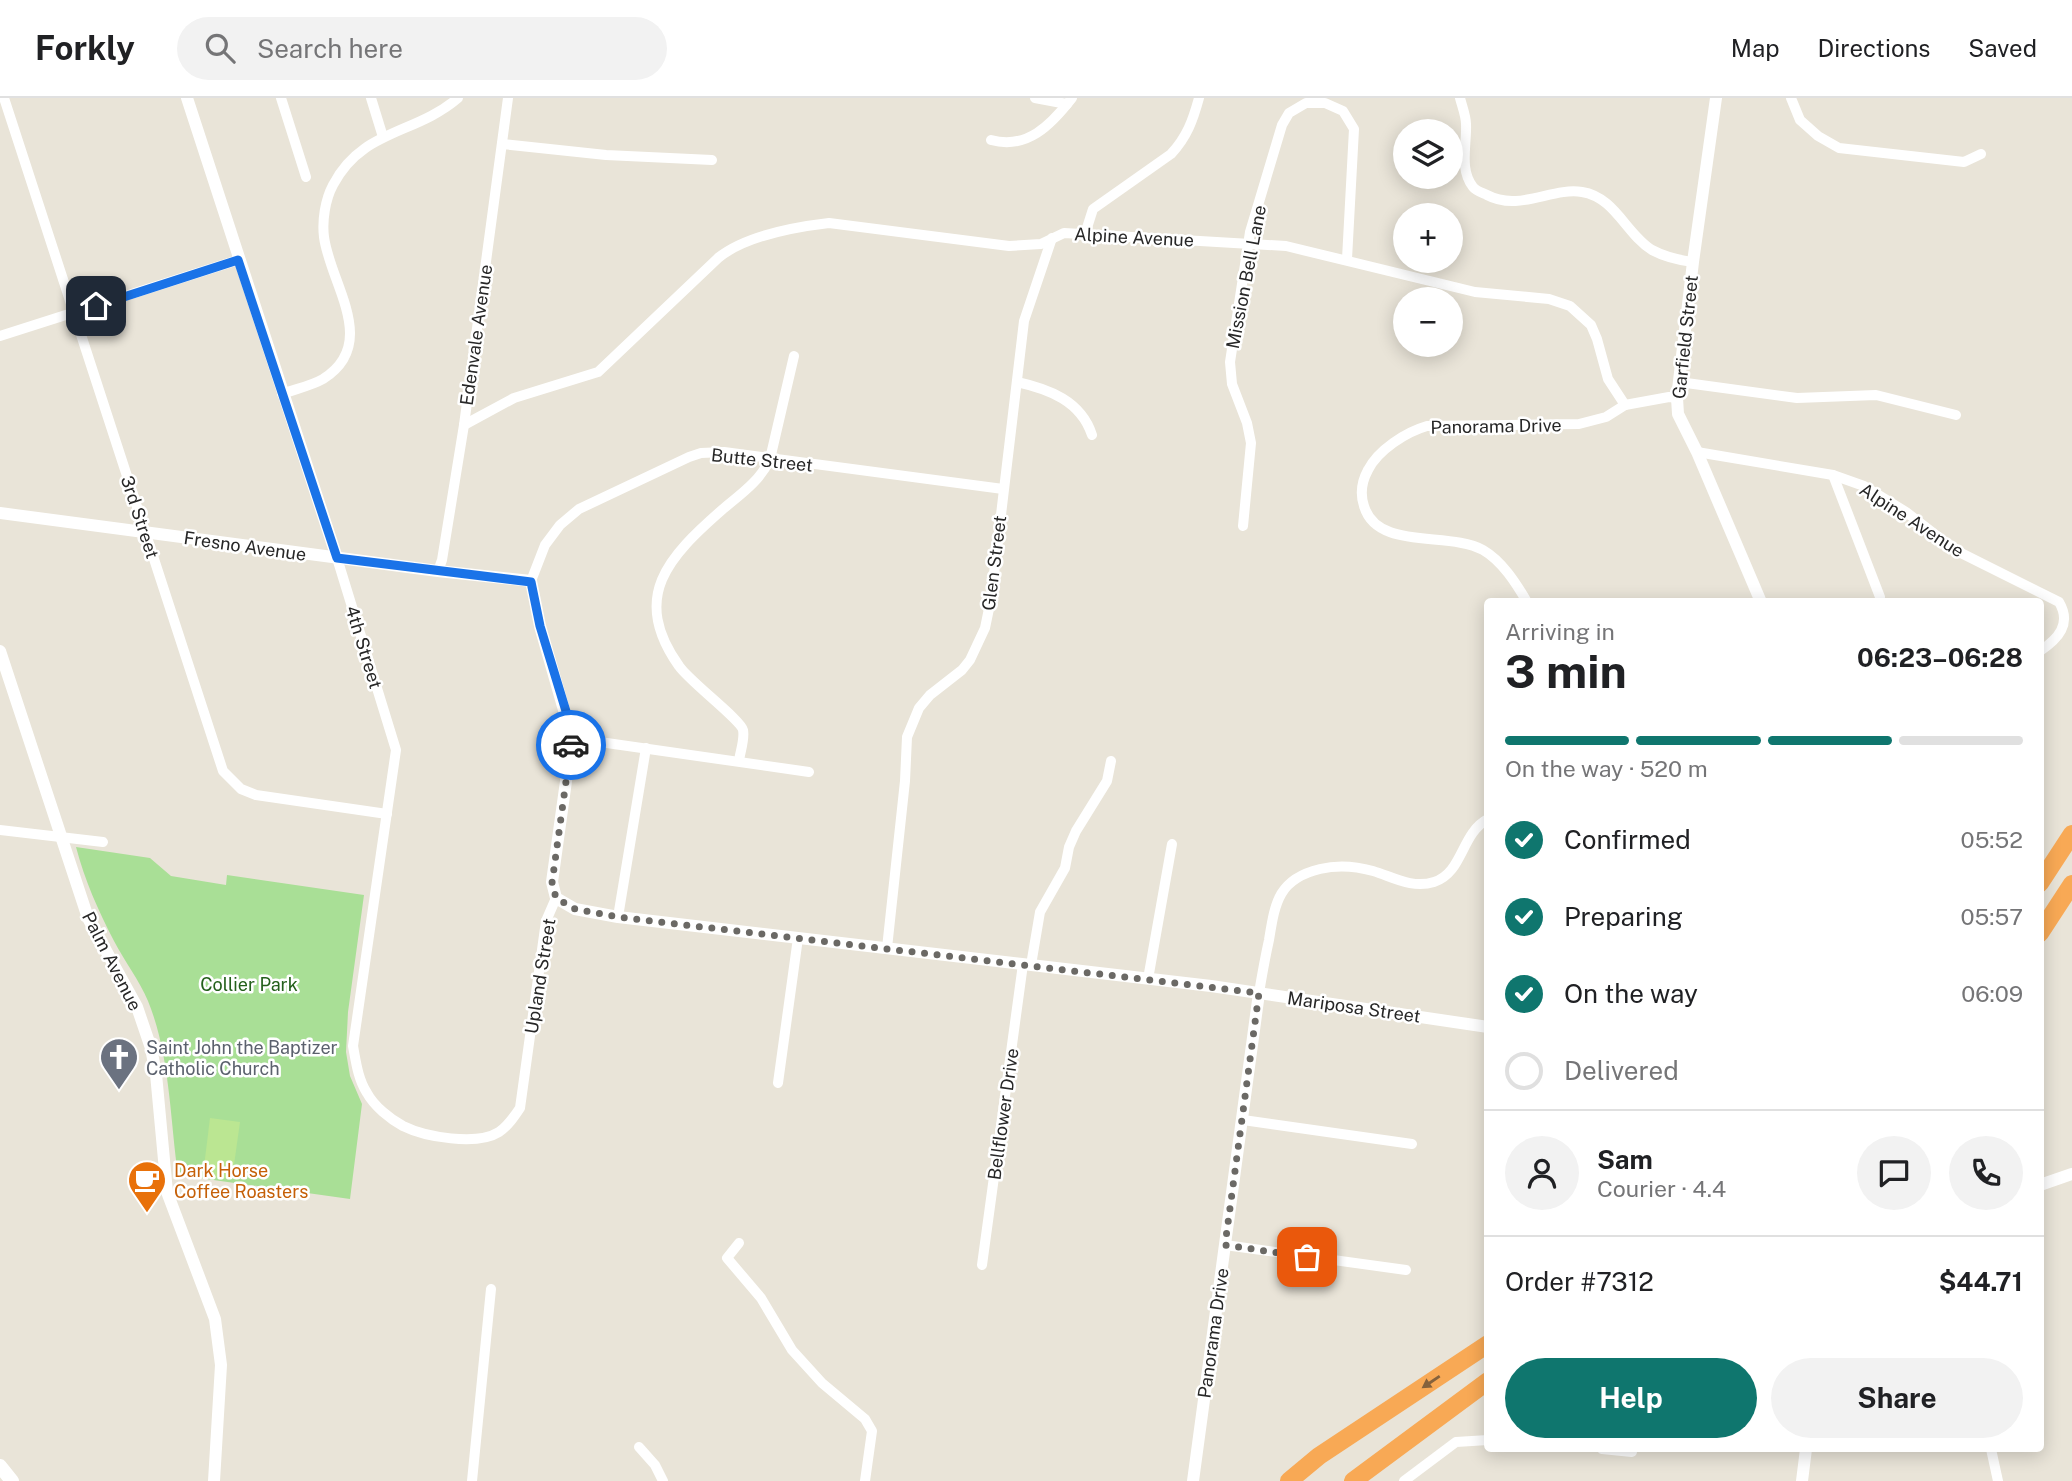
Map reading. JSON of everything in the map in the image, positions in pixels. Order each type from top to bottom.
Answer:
[{"type":"highway","points":[[2044,877],[2072,834]]},
{"type":"highway","points":[[2044,927],[2072,884]]},
{"type":"highway","points":[[1289,1481],[1319,1456],[1484,1347]]},
{"type":"highway","points":[[1353,1481],[1484,1384]]},
{"type":"main road","points":[[0,1466],[12,1481]]},
{"type":"street","name":"3rd Street","points":[[4,98],[223,771],[241,789],[256,795],[387,814]]},
{"type":"street","name":"4th Street","points":[[187,98],[337,558],[396,750],[353,1046],[358,1073],[367,1094],[389,1117],[403,1126],[417,1131],[472,1140]]},
{"type":"street","points":[[281,98],[306,177]]},
{"type":"street","points":[[371,98],[383,137]]},
{"type":"street","points":[[282,394],[324,378],[336,368],[345,355],[350,339],[350,322],[324,237],[324,208],[332,185],[354,156],[370,142],[416,124],[446,108],[458,98]]},
{"type":"street","name":"Edenvale Avenue","points":[[438,571],[464,425],[508,98]]},
{"type":"street","points":[[1035,98],[1069,101]]},
{"type":"street","points":[[1085,234],[1093,209],[1180,145],[1192,124],[1199,98]]},
{"type":"street","points":[[1460,98],[1466,122],[1464,167],[1474,188],[1496,200],[1510,202],[1581,191],[1606,202],[1651,249],[1673,259],[1693,262]]},
{"type":"street","name":"Garfield Street","points":[[1716,98],[1676,398],[1678,414],[1697,452],[1758,598]]},
{"type":"street","points":[[1791,98],[1800,120],[1818,136],[1839,148],[1964,162],[1981,155]]},
{"type":"street","points":[[991,140],[1024,141],[1035,136],[1069,101]]},
{"type":"street","name":"Mission Bell Lane","points":[[1242,526],[1251,443],[1247,423],[1232,384],[1230,362],[1248,243],[1285,119],[1300,105],[1319,102],[1343,111],[1354,129],[1347,259]]},
{"type":"street","points":[[502,144],[606,155],[712,160]]},
{"type":"street","name":"Alpine Avenue","points":[[464,425],[514,398],[598,372],[718,258],[740,244],[812,224],[829,223],[1009,246],[1041,244],[1064,233],[1286,246],[1475,292],[1549,299],[1570,306],[1591,325],[1608,379],[1625,405]]},
{"type":"street","name":"Glen Street","points":[[887,948],[905,781],[907,737],[919,708],[930,695],[962,670],[970,660],[985,628],[991,599],[1024,321],[1052,239]]},
{"type":"street","points":[[0,337],[238,260]]},
{"type":"street","points":[[739,761],[743,734],[741,725],[681,669],[660,635],[656,599],[667,572],[682,549],[764,474],[770,459],[794,356]]},
{"type":"street","points":[[1017,382],[1060,396],[1088,422],[1092,435]]},
{"type":"street","points":[[1679,382],[1797,398],[1876,394],[1956,415]]},
{"type":"street","points":[[1625,405],[1676,398]]},
{"type":"street","name":"Panorama Drive","points":[[1524,598],[1498,561],[1482,549],[1456,542],[1391,534],[1374,523],[1366,511],[1362,497],[1368,469],[1381,453],[1413,431],[1427,426],[1579,424],[1606,416],[1625,405]]},
{"type":"street","name":"Butte Street","points":[[531,582],[539,557],[552,534],[569,516],[590,502],[701,453],[724,452],[1003,489]]},
{"type":"street","name":"Alpine Avenue","points":[[1697,452],[1833,475],[1864,486],[1906,512],[1963,554],[2055,598],[2065,612],[2064,628],[2059,637],[2044,648]]},
{"type":"street","points":[[1833,475],[1880,597]]},
{"type":"street","name":"Fresno Avenue","points":[[0,513],[531,582]]},
{"type":"street","name":"Upland Street","points":[[472,1140],[498,1133],[520,1108],[546,921],[556,898],[552,875],[572,738],[540,626],[531,582]]},
{"type":"street","name":"Palm Avenue","points":[[0,651],[88,918],[137,1007],[150,1048],[156,1073],[167,1192],[215,1320],[222,1365],[214,1481]]},
{"type":"street","points":[[572,738],[808,772]]},
{"type":"street","points":[[618,917],[646,748]]},
{"type":"street","name":"Bellflower Drive","points":[[982,1265],[1027,964],[1040,912],[1065,868],[1069,847],[1076,831],[1107,781],[1111,761]]},
{"type":"street","name":"Panorama Drive","points":[[1193,1481],[1259,993],[1274,907],[1281,892],[1292,881],[1310,872],[1342,867],[1364,869],[1414,885],[1432,883],[1450,874],[1471,834],[1484,823]]},
{"type":"street","points":[[0,830],[103,842]]},
{"type":"street","points":[[1148,979],[1172,844]]},
{"type":"street","name":"Mariposa Street","points":[[556,898],[575,909],[618,917],[1259,993],[1484,1026]]},
{"type":"street","points":[[778,1083],[798,938]]},
{"type":"street","points":[[1243,1120],[1412,1144]]},
{"type":"street","points":[[2044,1184],[2072,1174]]},
{"type":"street","points":[[739,1243],[727,1258],[761,1298],[792,1350],[822,1383],[865,1419],[872,1432],[865,1481]]},
{"type":"street","points":[[1225,1245],[1406,1270]]},
{"type":"street","points":[[472,1481],[491,1289]]},
{"type":"street","points":[[1404,1481],[1456,1442],[1484,1440]]},
{"type":"street","points":[[639,1447],[655,1465],[663,1481]]},
{"type":"street","points":[[1802,1481],[1806,1452]]},
{"type":"street","points":[[1992,1452],[1998,1481]]},
{"type":"green space","name":"Collier Park","points":[[76,847],[150,858],[171,876],[226,885],[227,875],[364,895],[348,1012],[346,1052],[350,1076],[362,1104],[350,1199],[178,1175],[165,1065],[155,1022],[144,993],[97,907]]},
{"type":"green space","points":[[210,1118],[240,1122],[232,1179],[203,1175]]},
{"type":"way so far","points":[[571,745],[552,883],[556,898],[575,909],[618,917],[1259,993],[1225,1245],[1307,1257]]},
{"type":"place","name":"Saint John the Baptizer Catholic Church","points":[[119,1091]]},
{"type":"place","name":"Dark Horse Coffee Roasters","points":[[147,1214]]},
{"type":"route","points":[[96,306],[238,260],[337,558],[531,582],[540,626],[569,721],[571,745]]}]
